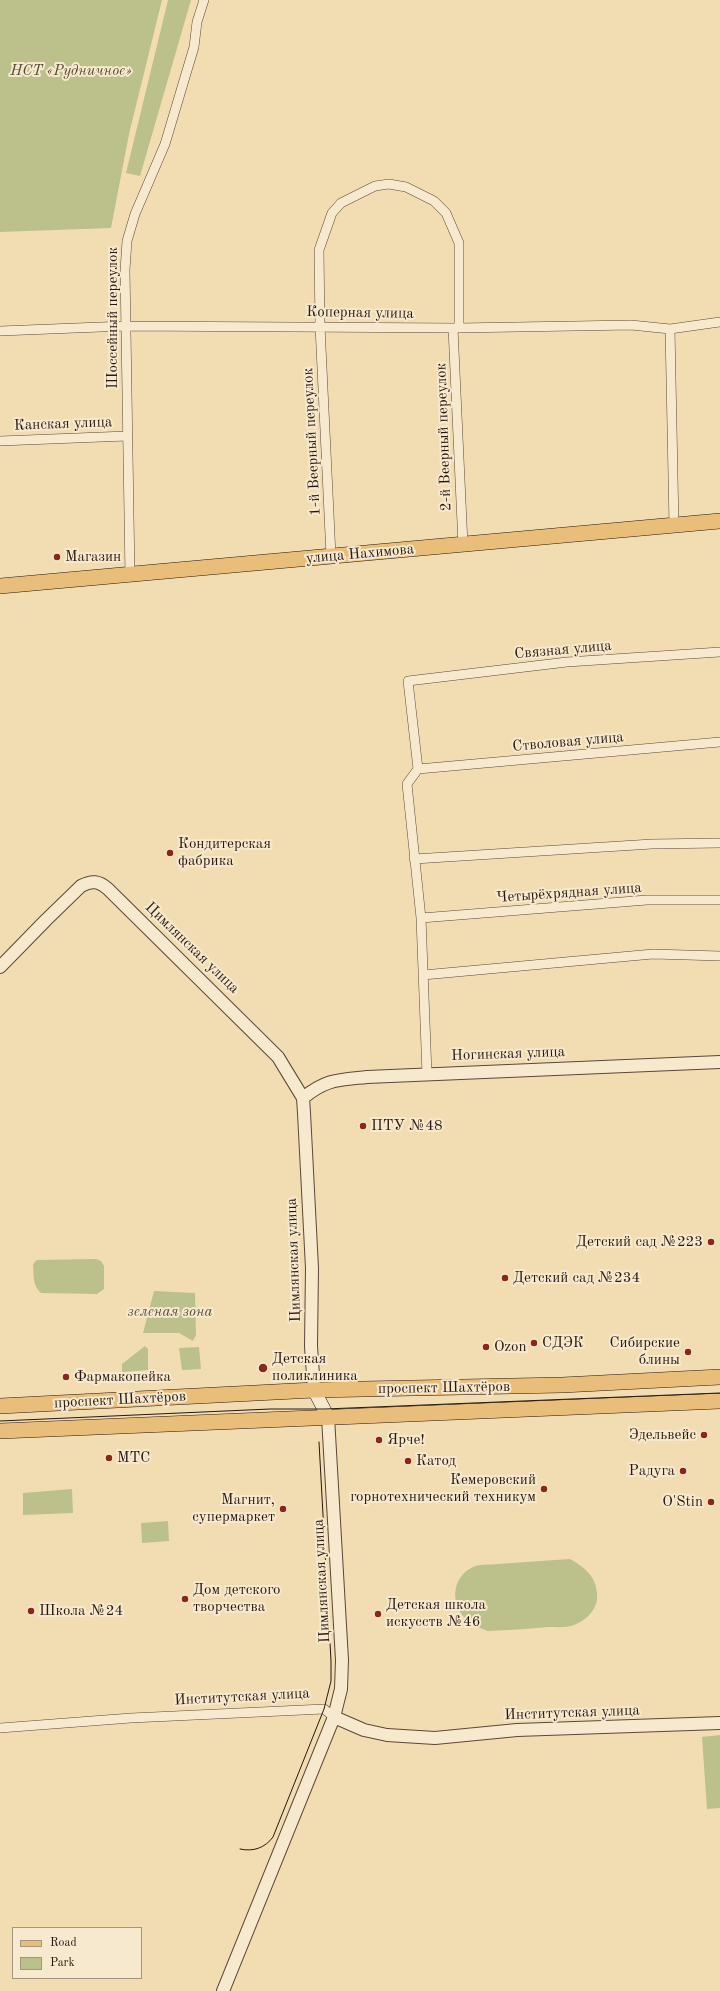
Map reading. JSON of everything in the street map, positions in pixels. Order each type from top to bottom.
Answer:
[{"type":"main road","name":"улица Нахимова","points":[[0,586],[130,576],[331,556],[720,521]]},
{"type":"main road","name":"проспект Шахтёров","points":[[0,1406],[314,1390],[562,1385],[720,1377]]},
{"type":"main road","name":"Цимлянская улица","points":[[314,1390],[328,1417]]},
{"type":"main road","name":"проспект Шахтёров","points":[[0,1431],[720,1401]]},
{"type":"street","name":"Шоссейный переулок","points":[[130,576],[126,326],[127,241],[135,214],[165,144],[194,47],[197,22],[204,0]]},
{"type":"street","name":"1-й Веерный переулок","points":[[331,556],[320,326],[319,250],[332,213],[341,203],[375,186],[389,184],[406,187],[434,201],[446,213],[459,243],[456,328]]},
{"type":"street","name":"Коперная улица","points":[[0,331],[126,326],[456,328],[631,325],[670,329],[720,322]]},
{"type":"street","name":"2-й Веерный переулок","points":[[456,328],[463,545]]},
{"type":"street","points":[[670,329],[674,525]]},
{"type":"street","name":"Канская улица","points":[[0,441],[127,436]]},
{"type":"street","name":"Связная улица","points":[[418,769],[408,682],[567,662],[720,652]]},
{"type":"street","name":"Стволовая улица","points":[[418,769],[720,742]]},
{"type":"street","points":[[418,769],[407,784],[421,918],[427,1074]]},
{"type":"street","points":[[414,859],[644,845],[720,843]]},
{"type":"street","name":"Цимлянская улица","points":[[0,967],[82,886],[87,883],[98,882],[108,889],[278,1057],[288,1071],[303,1098],[312,1268],[311,1346],[314,1390]]},
{"type":"street","name":"Четырёхрядная улица","points":[[421,918],[647,900],[720,900]]},
{"type":"street","points":[[423,975],[653,954],[720,956]]},
{"type":"street","name":"Ногинская улица","points":[[303,1098],[320,1085],[367,1077],[720,1062]]},
{"type":"street","name":"Цимлянская улица","points":[[223,1991],[334,1717],[340,1689],[342,1660],[328,1417]]},
{"type":"street","name":"Институтская улица","points":[[0,1728],[131,1718],[324,1709],[334,1717],[364,1730],[387,1735],[435,1738],[521,1730],[720,1723]]},
{"type":"green space","name":"НСТ «Рудничное»","points":[[0,0],[162,0],[129,134],[111,228],[0,232]]},
{"type":"green space","points":[[168,0],[191,0],[140,176],[126,173]]},
{"type":"green space","points":[[96,1259],[101,1261],[104,1266],[104,1289],[97,1294],[41,1293],[36,1287],[33,1264],[37,1260]]},
{"type":"green space","name":"зеленая зона","points":[[154,1291],[195,1293],[196,1335],[193,1341],[179,1333],[143,1333]]},
{"type":"green space","points":[[145,1346],[148,1349],[148,1370],[122,1372],[122,1364]]},
{"type":"green space","points":[[199,1347],[201,1369],[182,1370],[179,1348]]},
{"type":"green space","points":[[72,1489],[73,1513],[23,1515],[23,1493]]},
{"type":"green space","points":[[168,1521],[169,1541],[142,1543],[141,1523]]},
{"type":"green space","points":[[570,1559],[580,1565],[592,1577],[597,1593],[596,1604],[591,1613],[579,1623],[565,1627],[488,1631],[469,1622],[459,1610],[455,1594],[456,1588],[463,1574],[475,1566]]},
{"type":"green space","points":[[720,1735],[720,1808],[707,1809],[702,1737]]},
{"type":"tram line","points":[[0,1421],[270,1409],[325,1409],[720,1393]]},
{"type":"tram line","points":[[240,1849],[250,1850],[258,1848],[266,1844],[273,1837],[324,1709],[331,1681],[319,1442]]},
{"type":"place","name":"Магазин","points":[[57,557]]},
{"type":"place","name":"Кондитерская фабрика","points":[[170,853]]},
{"type":"place","name":"ПТУ №48","points":[[363,1126]]},
{"type":"place","name":"Детский сад №223","points":[[711,1242]]},
{"type":"place","name":"Детский сад №234","points":[[505,1278]]},
{"type":"place","name":"СДЭК","points":[[534,1343]]},
{"type":"place","name":"Ozon","points":[[486,1347]]},
{"type":"place","name":"Сибирские блины","points":[[688,1352]]},
{"type":"place","name":"Детская поликлиника","points":[[263,1368]]},
{"type":"place","name":"Фармакопейка","points":[[66,1377]]},
{"type":"place","name":"Эдельвейс","points":[[704,1435]]},
{"type":"place","name":"Ярче!","points":[[379,1440]]},
{"type":"place","name":"МТС","points":[[109,1458]]},
{"type":"place","name":"Катод","points":[[408,1461]]},
{"type":"place","name":"Радуга","points":[[683,1471]]},
{"type":"place","name":"Кемеровский горнотехнический техникум","points":[[544,1489]]},
{"type":"place","name":"O'Stin","points":[[711,1502]]},
{"type":"place","name":"Магнит, супермаркет","points":[[283,1509]]},
{"type":"place","name":"Дом детского творчества","points":[[185,1599]]},
{"type":"place","name":"Школа №24","points":[[31,1611]]},
{"type":"place","name":"Детская школа искусств №46","points":[[378,1614]]}]
